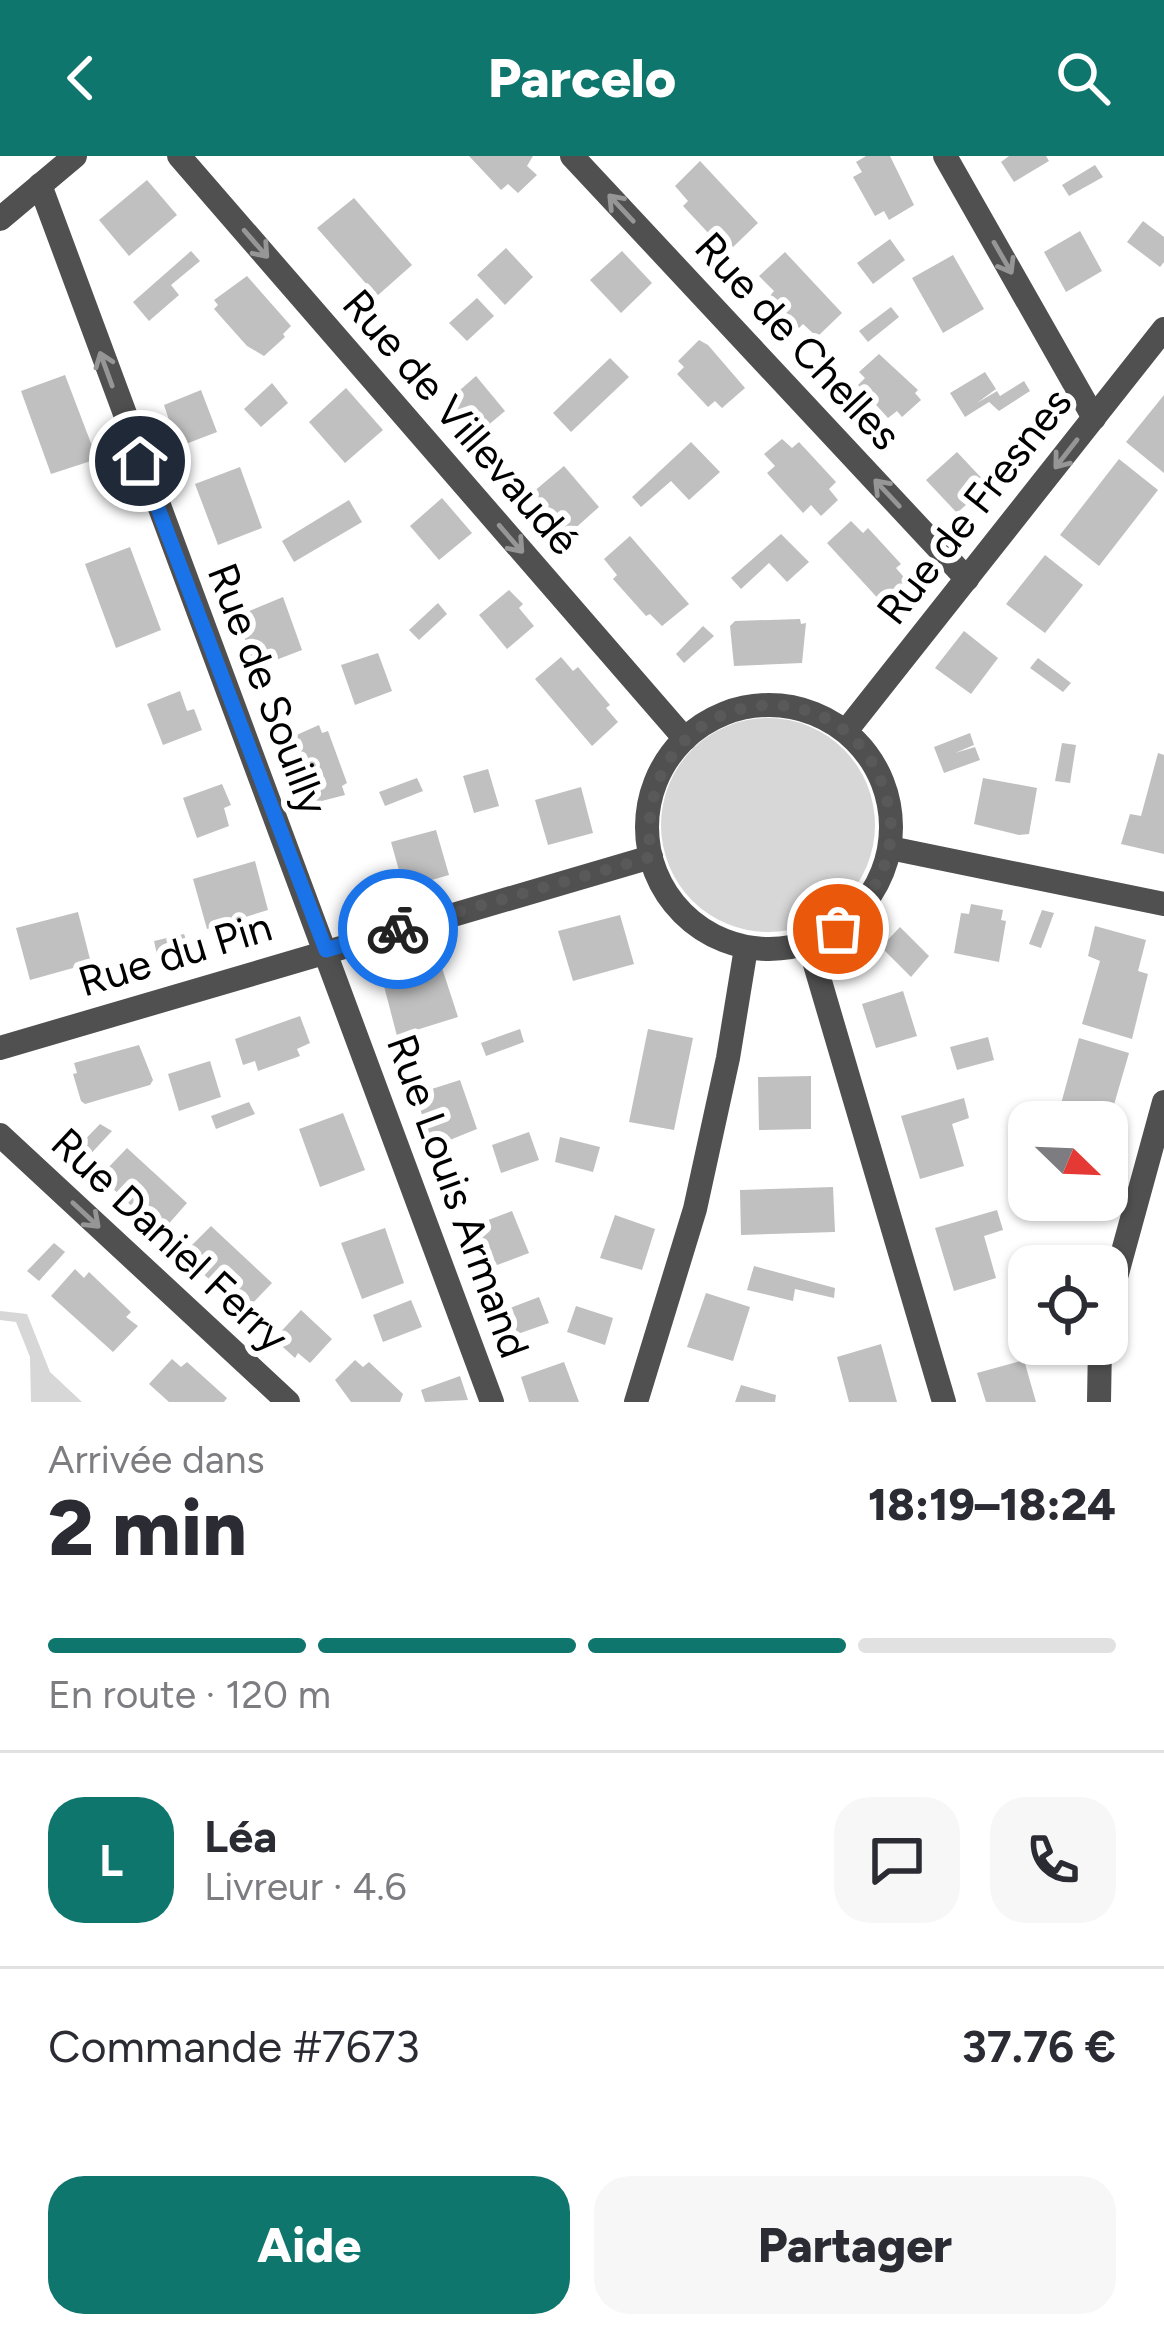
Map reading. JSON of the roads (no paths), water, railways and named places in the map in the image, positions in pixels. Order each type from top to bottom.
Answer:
[{"type":"street","points":[[0,219],[74,156]]},
{"type":"street","name":"Rue de Villevaudé","points":[[179,156],[685,739]]},
{"type":"street","name":"Rue de Chelles","points":[[572,156],[967,579]]},
{"type":"street","points":[[945,156],[1094,418]]},
{"type":"street","name":"Rue de Souilly","points":[[40,185],[326,950]]},
{"type":"street","name":"Rue de Fresnes","points":[[846,731],[1164,329]]},
{"type":"street","points":[[782,705],[816,714],[846,731],[878,772],[892,822],[880,880],[862,907],[838,929],[808,944],[783,949],[746,948],[713,937],[685,917],[664,890],[651,857],[646,825],[664,764],[685,739],[713,718],[746,707],[782,705]]},
{"type":"street","points":[[890,848],[1164,904]]},
{"type":"street","name":"Rue du Pin","points":[[0,1048],[651,857]]},
{"type":"street","points":[[808,944],[944,1402]]},
{"type":"street","points":[[636,1402],[695,1209],[746,948]]},
{"type":"street","name":"Rue Louis Armand","points":[[326,950],[492,1402]]},
{"type":"street","points":[[1125,1245],[1164,1102]]},
{"type":"street","name":"Rue Daniel Ferry","points":[[0,1135],[288,1402]]},
{"type":"street","points":[[1099,1402],[1100,1365]]}]
